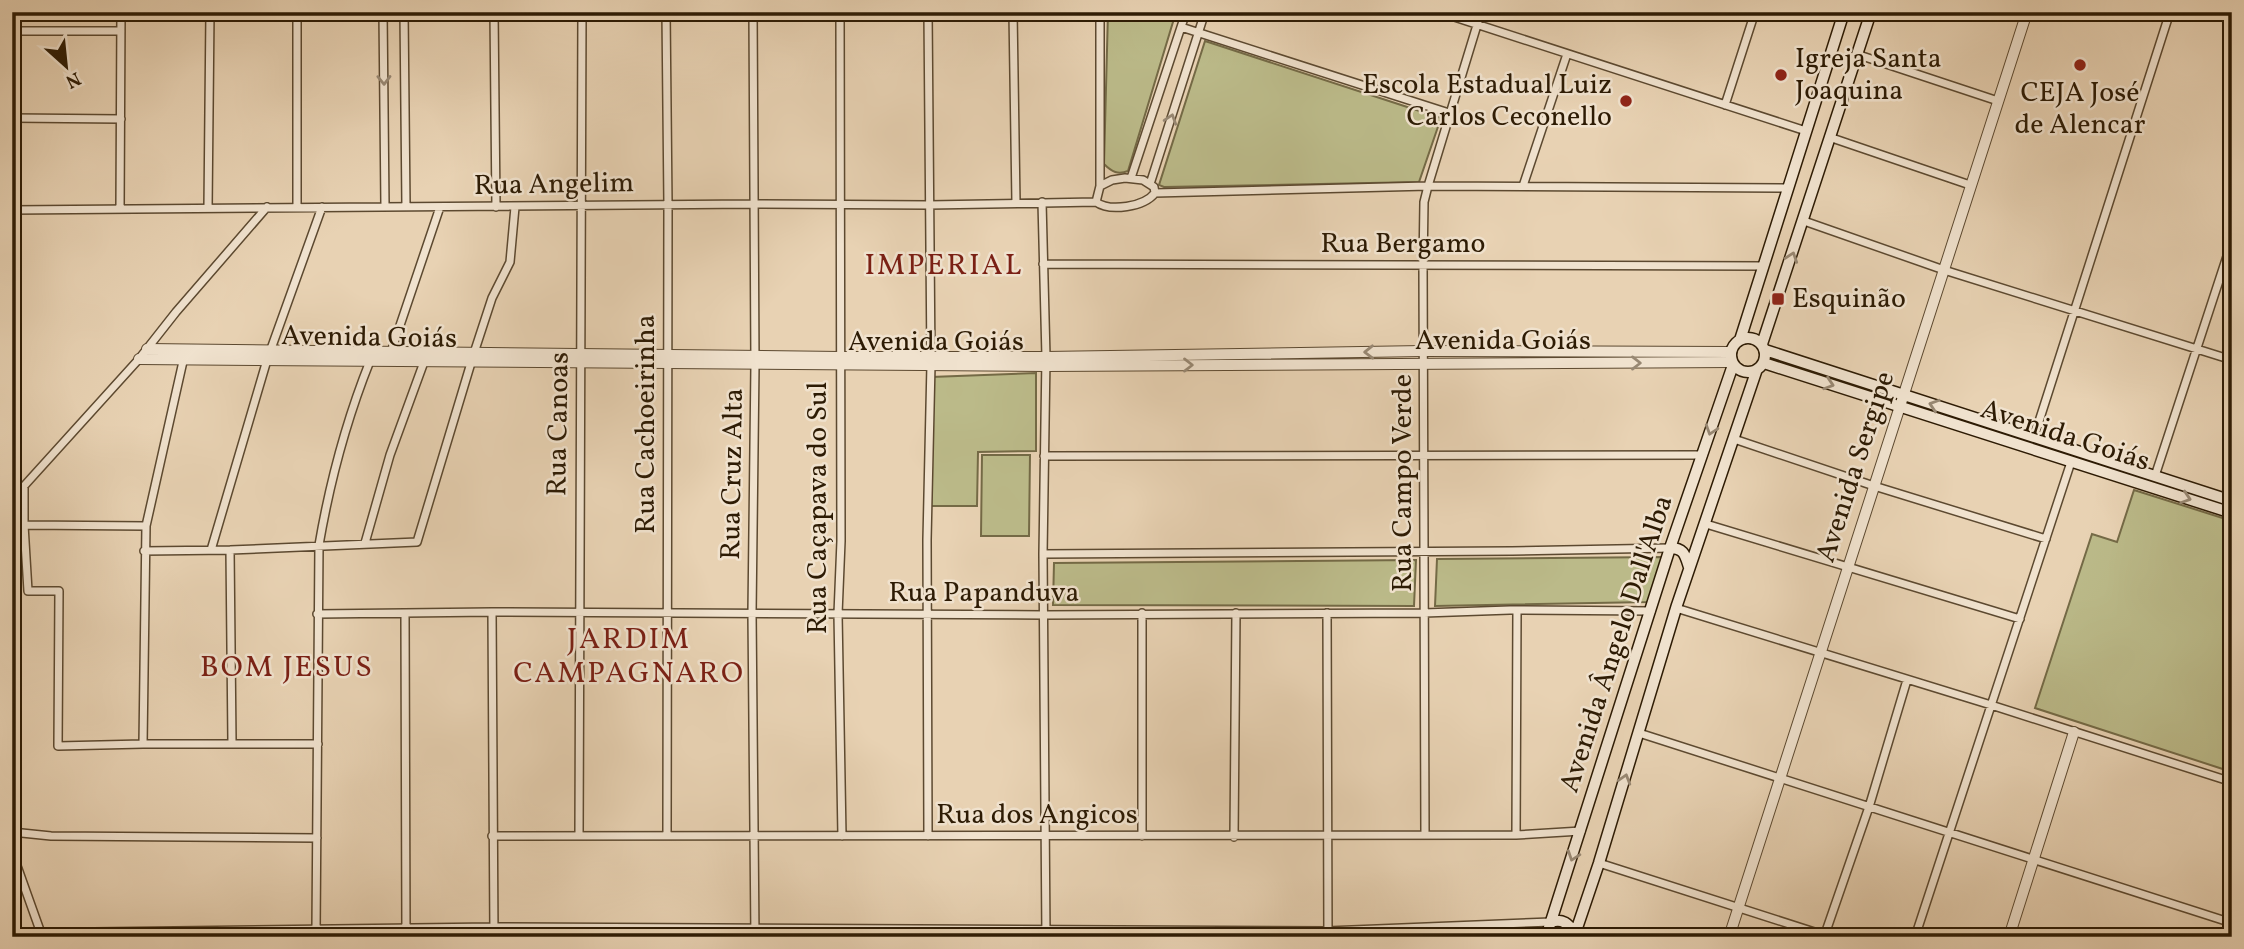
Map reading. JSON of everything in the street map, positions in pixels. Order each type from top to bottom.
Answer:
[{"type":"main road","points":[[1844,12],[1741,340],[1732,360],[1743,371],[1760,368],[1764,347],[1829,137],[1871,12]]},
{"type":"main road","points":[[1806,131],[1814,130],[1829,137]]},
{"type":"main road","points":[[1741,340],[1754,338],[1764,347]]},
{"type":"main road","name":"Avenida Goiás","points":[[1764,347],[1903,395],[2232,501]]},
{"type":"main road","name":"Avenida Ângelo Dall'Alba","points":[[1546,937],[1732,360]]},
{"type":"main road","name":"Avenida Goiás","points":[[1760,368],[1899,407],[2232,513]]},
{"type":"main road","name":"Avenida Ângelo Dall'Alba","points":[[1574,935],[1600,863],[1689,568],[1760,368]]},
{"type":"main road","points":[[1670,548],[1684,552],[1689,568]]},
{"type":"main road","points":[[1551,922],[1565,922],[1574,935]]},
{"type":"street","points":[[120,209],[121,12]]},
{"type":"street","points":[[208,208],[210,12]]},
{"type":"street","points":[[297,12],[297,207]]},
{"type":"street","points":[[383,12],[385,207]]},
{"type":"street","points":[[404,12],[406,207]]},
{"type":"street","points":[[494,12],[496,207]]},
{"type":"street","name":"Rua Canoas","points":[[579,836],[582,12]]},
{"type":"street","name":"Rua Cachoeirinha","points":[[666,12],[667,835]]},
{"type":"street","name":"Rua Cruz Alta","points":[[753,12],[755,361],[752,614],[755,933]]},
{"type":"street","name":"Rua Caçapava do Sul","points":[[840,12],[841,541],[838,614],[842,836]]},
{"type":"street","points":[[928,12],[931,360],[927,614],[928,836]]},
{"type":"street","points":[[1013,12],[1016,202]]},
{"type":"street","points":[[1096,202],[1100,186],[1100,12]]},
{"type":"street","points":[[1131,178],[1186,12]]},
{"type":"street","points":[[1150,184],[1205,12]]},
{"type":"street","points":[[1439,12],[1806,131]]},
{"type":"street","name":"Rua Campo Verde","points":[[1425,835],[1424,202],[1481,12]]},
{"type":"street","points":[[1725,105],[1754,15],[1733,12]]},
{"type":"street","points":[[2006,12],[2026,15]]},
{"type":"street","points":[[2034,437],[2170,12]]},
{"type":"street","name":"Avenida Sergipe","points":[[1729,937],[2026,15]]},
{"type":"street","points":[[1181,27],[1449,113]]},
{"type":"street","points":[[12,31],[121,31]]},
{"type":"street","points":[[1523,186],[1567,54]]},
{"type":"street","points":[[1856,54],[1998,101]]},
{"type":"street","points":[[12,118],[121,119]]},
{"type":"street","points":[[1829,137],[1970,184]]},
{"type":"street","points":[[1100,186],[1118,179],[1131,178],[1150,184],[1155,193],[1428,186],[1788,188]]},
{"type":"street","name":"Rua Angelim","points":[[12,210],[753,204],[841,206],[1016,202],[1096,202],[1105,207],[1145,202],[1155,193]]},
{"type":"street","points":[[1042,202],[1046,361],[1043,554],[1046,934]]},
{"type":"street","points":[[144,551],[417,542],[492,298],[510,262],[515,206]]},
{"type":"street","points":[[267,207],[139,359],[24,486],[28,591],[59,591],[58,746],[318,744]]},
{"type":"street","points":[[211,550],[269,355],[322,207]]},
{"type":"street","points":[[391,352],[440,207]]},
{"type":"street","points":[[1804,221],[1944,270],[2232,360]]},
{"type":"street","points":[[2155,476],[2232,242]]},
{"type":"street","name":"Rua Bergamo","points":[[1043,264],[1763,266]]},
{"type":"street","name":"Avenida Goiás","points":[[147,349],[185,354],[391,352],[473,358],[755,361],[1424,364],[1732,360]]},
{"type":"street","name":"Avenida Goiás","points":[[1046,361],[1423,351],[1732,360]]},
{"type":"street","points":[[143,744],[146,526],[185,354]]},
{"type":"street","name":"Avenida Goiás","points":[[139,359],[185,354]]},
{"type":"street","name":"Avenida Goiás","points":[[269,355],[424,362],[473,358]]},
{"type":"street","points":[[316,930],[318,545],[349,414],[370,361]]},
{"type":"street","points":[[365,543],[390,455],[424,362]]},
{"type":"street","points":[[1734,439],[2046,539]]},
{"type":"street","points":[[1044,456],[1703,455]]},
{"type":"street","points":[[1915,937],[2071,461]]},
{"type":"street","points":[[1706,524],[2020,618]]},
{"type":"street","points":[[24,525],[146,526]]},
{"type":"street","points":[[1043,554],[1670,548]]},
{"type":"street","points":[[230,550],[232,743]]},
{"type":"street","points":[[1676,608],[2232,782]]},
{"type":"street","points":[[1516,835],[1517,610]]},
{"type":"street","name":"Rua Papanduva","points":[[317,614],[578,612],[1044,615],[1651,611]]},
{"type":"street","points":[[492,612],[494,937]]},
{"type":"street","points":[[1142,613],[1143,835]]},
{"type":"street","points":[[1234,836],[1236,613]]},
{"type":"street","points":[[1327,613],[1327,934]]},
{"type":"street","points":[[405,615],[405,933]]},
{"type":"street","points":[[1600,863],[1826,936],[1907,680]]},
{"type":"street","points":[[2009,937],[2074,732]]},
{"type":"street","points":[[1639,733],[2232,923]]},
{"type":"street","name":"Rua dos Angicos","points":[[492,836],[1327,836],[1516,835],[1581,831]]},
{"type":"street","points":[[12,832],[51,836],[317,838]]},
{"type":"street","points":[[12,852],[42,935]]},
{"type":"street","points":[[12,933],[42,935],[316,930],[405,933],[493,927],[755,933],[1327,934],[1551,922]]},
{"type":"shaded area","points":[[1108,12],[1176,12],[1128,171],[1121,173],[1112,171],[1104,164]]},
{"type":"shaded area","points":[[1205,41],[1441,118],[1419,182],[1159,185]]},
{"type":"shaded area","points":[[1036,373],[1036,451],[978,452],[977,506],[930,506],[931,377]]},
{"type":"shaded area","points":[[982,455],[1030,455],[1029,536],[981,536]]},
{"type":"shaded area","points":[[2134,490],[2232,521],[2232,772],[2035,708],[2092,534],[2117,542]]},
{"type":"shaded area","points":[[1664,557],[1649,602],[1435,606],[1437,559]]},
{"type":"shaded area","points":[[1416,560],[1414,606],[1053,605],[1054,563]]},
{"type":"place","name":"CEJA José de Alencar","points":[[2080,65]]},
{"type":"place","name":"Igreja Santa Joaquina","points":[[1781,75]]},
{"type":"place","name":"Escola Estadual Luiz Carlos Ceconello","points":[[1626,101]]},
{"type":"place","name":"Esquinão","points":[[1778,299]]},
{"type":"district","name":"IMPERIAL","points":[[944,266]]},
{"type":"district","name":"JARDIM CAMPAGNARO","points":[[629,657]]},
{"type":"district","name":"BOM JESUS","points":[[287,668]]}]
